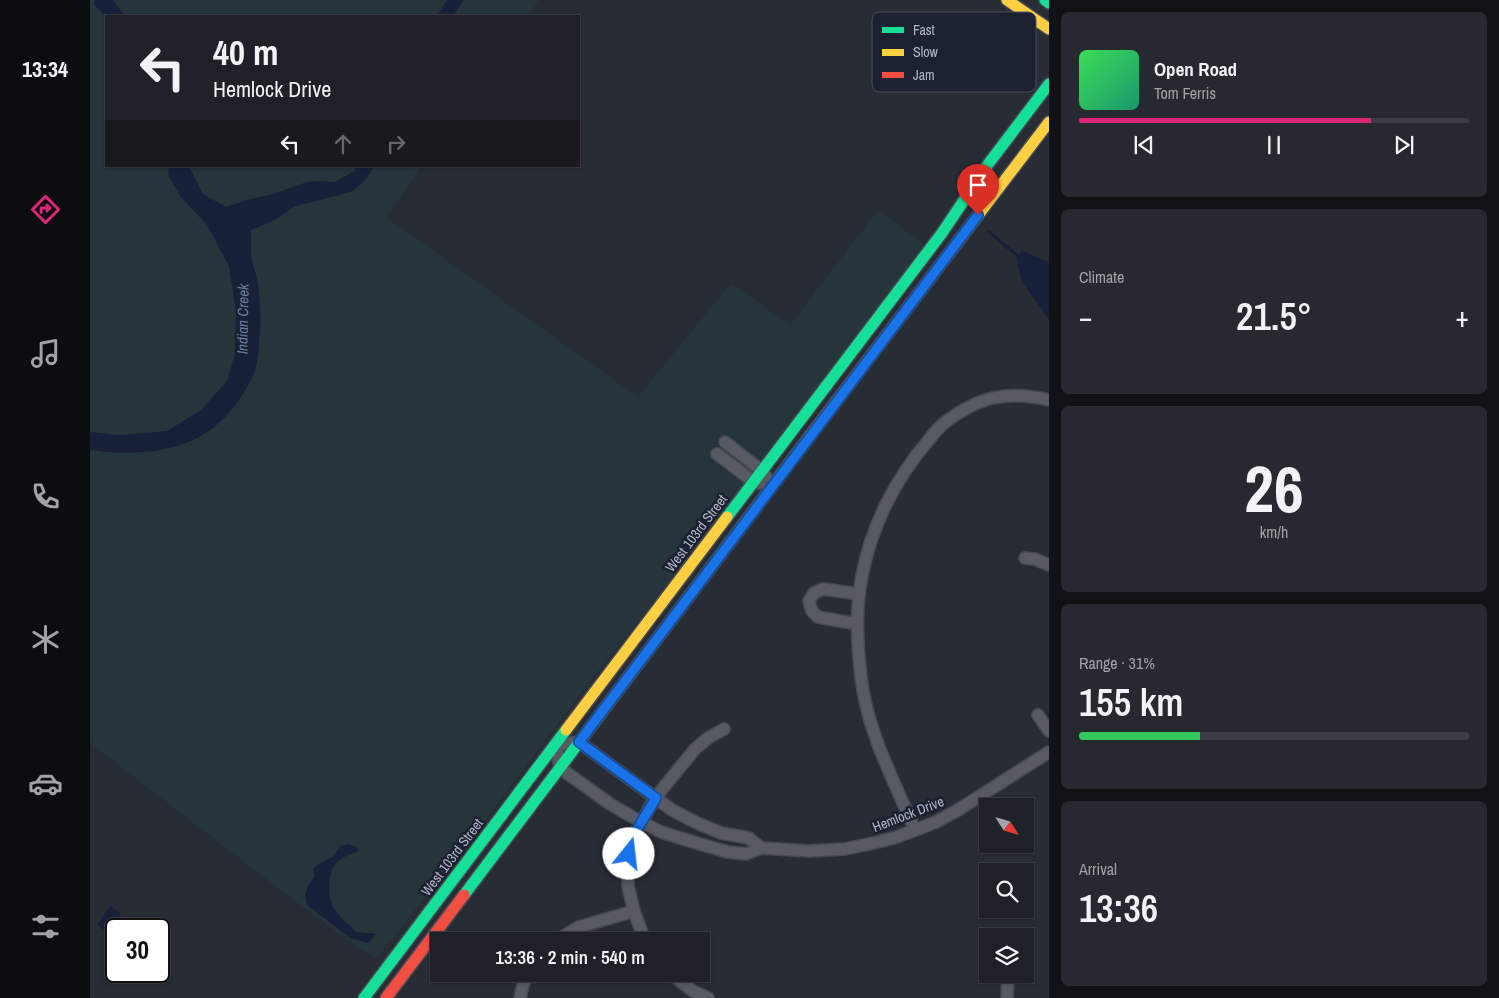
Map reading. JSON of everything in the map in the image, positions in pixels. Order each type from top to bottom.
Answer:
[{"type":"main road","points":[[1007,0],[1024,12]]},
{"type":"main road","points":[[1045,0],[1049,2]]},
{"type":"main road","points":[[1036,20],[1049,29]]},
{"type":"main road","name":"West 103rd Street","points":[[364,998],[942,233],[989,163],[1049,84]]},
{"type":"main road","points":[[386,998],[1049,122]]},
{"type":"street","points":[[915,830],[878,743],[866,706],[861,679],[857,624],[859,594],[868,548],[876,524],[894,490],[918,452],[941,425],[976,404],[993,398],[1009,396],[1049,400]]},
{"type":"street","points":[[725,442],[762,471],[772,486]]},
{"type":"street","points":[[717,454],[754,482],[772,486]]},
{"type":"street","points":[[1025,558],[1035,559],[1049,565]]},
{"type":"street","points":[[857,624],[818,618],[812,611],[809,601],[814,593],[823,589],[859,594]]},
{"type":"street","points":[[1038,715],[1049,731]]},
{"type":"street","points":[[642,932],[628,886],[631,843],[656,798],[695,749],[708,738],[724,729]]},
{"type":"street","points":[[560,768],[556,745],[579,742]]},
{"type":"street","name":"Hemlock Drive","points":[[579,742],[672,810],[721,833],[749,838],[761,848]]},
{"type":"street","name":"Hemlock Drive","points":[[560,768],[610,804],[641,822],[682,839],[728,852],[746,854],[761,848],[809,851],[845,848],[874,844],[897,837],[936,822],[958,810],[1049,752]]},
{"type":"street","points":[[570,932],[579,927],[634,911]]},
{"type":"street","points":[[520,998],[524,982]]},
{"type":"street","points":[[681,982],[693,991],[708,998]]},
{"type":"street","points":[[1007,998],[1008,983]]},
{"type":"shaded area","points":[[90,0],[539,0],[529,15],[105,15],[105,167],[421,167],[386,217],[638,397],[731,283],[790,325],[878,210],[925,245],[664,590],[596,674],[457,857],[377,958],[359,948],[287,895],[90,743]]},
{"type":"water","points":[[94,0],[113,0],[124,15],[105,15],[105,17],[94,4]]},
{"type":"water","points":[[447,0],[464,0],[454,15],[438,15]]},
{"type":"water","name":"Indian Creek","points":[[169,167],[190,167],[203,194],[226,207],[307,182],[335,182],[354,171],[356,167],[373,167],[367,178],[353,191],[294,207],[275,220],[251,230],[252,261],[257,279],[260,306],[258,355],[251,380],[227,415],[194,440],[174,447],[133,453],[90,450],[90,432],[120,435],[167,431],[201,410],[227,381],[235,354],[236,312],[229,266],[207,225],[181,197],[168,175]]},
{"type":"water","points":[[1022,251],[1047,261],[1049,264],[1049,320],[1025,286],[1020,275],[1016,258]]},
{"type":"water","points":[[348,844],[358,848],[358,851],[337,862],[334,866],[331,872],[329,892],[332,905],[337,913],[356,932],[376,934],[369,943],[350,938],[307,905],[305,896],[307,888],[314,877],[313,869],[334,856],[340,846]]},
{"type":"water","points":[[110,906],[121,914],[118,918],[105,918],[105,931],[97,925]]},
{"type":"waterway","points":[[989,232],[1019,257]]},
{"type":"traffic: fast","points":[[1045,0],[1049,3]]},
{"type":"traffic: fast","points":[[727,517],[942,233],[989,163],[1049,84]]},
{"type":"traffic: fast","points":[[464,895],[810,436]]},
{"type":"traffic: fast","points":[[364,998],[566,730]]},
{"type":"traffic: slow","points":[[1007,0],[1024,12]]},
{"type":"traffic: slow","points":[[1036,20],[1049,29]]},
{"type":"traffic: slow","points":[[810,436],[1049,122]]},
{"type":"traffic: slow","points":[[566,730],[727,517]]},
{"type":"traffic: jam","points":[[386,998],[464,895]]},
{"type":"route","points":[[629,854],[636,832],[656,798],[579,742],[978,215]]}]
